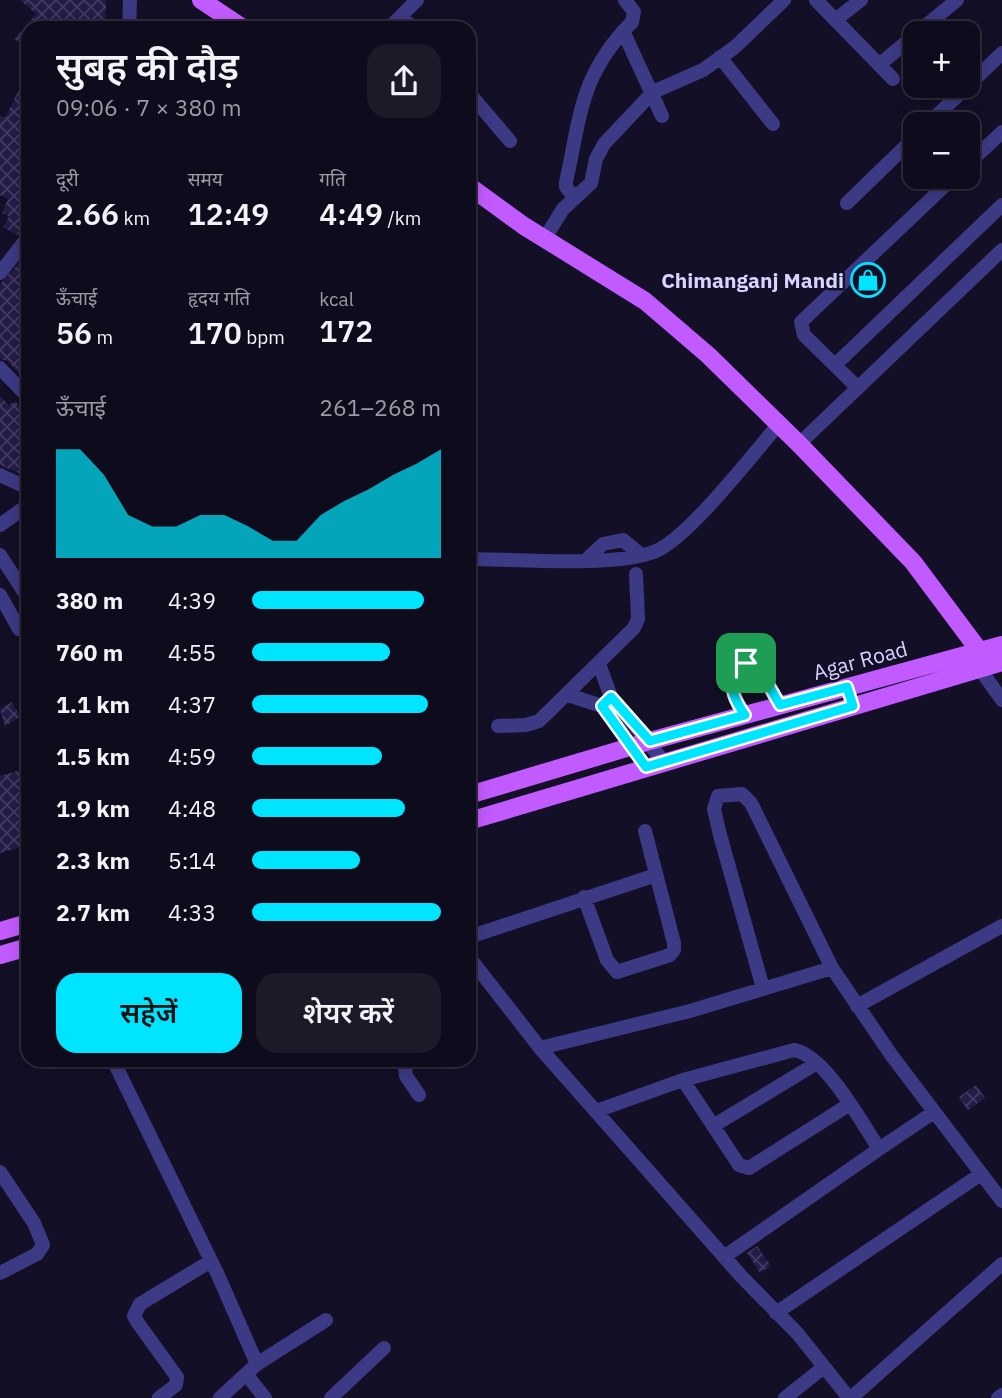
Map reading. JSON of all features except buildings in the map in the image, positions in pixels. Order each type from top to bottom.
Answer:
[{"type":"main road","points":[[201,0],[232,21]]},
{"type":"main road","points":[[476,191],[645,301],[708,355],[913,562],[985,664]]},
{"type":"main road","points":[[476,819],[985,664],[1002,645]]},
{"type":"main road","name":"Agar Road","points":[[476,793],[641,743],[847,687],[985,664]]},
{"type":"main road","points":[[847,687],[853,706]]},
{"type":"main road","points":[[0,931],[21,925]]},
{"type":"main road","points":[[0,956],[21,949]]},
{"type":"street","points":[[129,21],[130,0]]},
{"type":"street","points":[[396,21],[417,0]]},
{"type":"street","points":[[545,238],[574,197],[591,183],[596,159],[604,144],[653,92],[704,70],[784,0]]},
{"type":"street","points":[[816,0],[893,79]]},
{"type":"street","points":[[835,20],[860,0]]},
{"type":"street","points":[[932,21],[957,0]]},
{"type":"street","points":[[574,197],[566,187],[566,182],[580,104],[594,71],[635,15],[629,4]]},
{"type":"street","points":[[401,16],[406,21]]},
{"type":"street","points":[[623,31],[662,116]]},
{"type":"street","points":[[879,65],[903,45]]},
{"type":"street","points":[[940,112],[1002,52]]},
{"type":"street","points":[[720,57],[773,124]]},
{"type":"street","points":[[476,101],[510,141]]},
{"type":"street","points":[[980,153],[1002,132]]},
{"type":"street","points":[[847,202],[903,148]]},
{"type":"street","points":[[858,388],[804,335],[801,323],[941,189]]},
{"type":"street","points":[[835,365],[1002,205]]},
{"type":"street","points":[[0,273],[21,248]]},
{"type":"street","points":[[799,444],[1002,250]]},
{"type":"street","points":[[0,369],[21,390]]},
{"type":"street","points":[[476,559],[629,559],[658,550],[682,531],[779,424]]},
{"type":"street","points":[[0,475],[21,485]]},
{"type":"street","points":[[0,525],[21,510]]},
{"type":"street","points":[[0,555],[21,587]]},
{"type":"street","points":[[498,726],[534,723],[568,695],[637,624],[636,574]]},
{"type":"street","points":[[0,596],[19,629]]},
{"type":"street","points":[[745,715],[734,697],[731,679],[733,670],[746,663],[761,672],[780,705]]},
{"type":"street","points":[[599,664],[607,701],[641,743],[664,762]]},
{"type":"street","points":[[985,664],[1002,701]]},
{"type":"street","points":[[568,695],[607,701]]},
{"type":"street","points":[[641,743],[646,767]]},
{"type":"street","points":[[762,988],[714,809],[718,796],[742,794],[751,803],[832,968],[1002,1201]]},
{"type":"street","points":[[584,897],[607,960],[620,973],[665,958],[674,950],[645,831]]},
{"type":"street","points":[[476,935],[656,875]]},
{"type":"street","points":[[858,1006],[1002,926]]},
{"type":"street","points":[[476,966],[540,1048],[724,1256],[797,1334],[850,1398],[1002,1264]]},
{"type":"street","points":[[540,1048],[690,1010],[832,968]]},
{"type":"street","points":[[596,1111],[683,1080],[794,1050],[804,1052],[817,1063],[850,1104],[879,1149]]},
{"type":"street","points":[[713,1126],[817,1063]]},
{"type":"street","points":[[116,1067],[211,1261],[265,1398]]},
{"type":"street","points":[[405,1067],[407,1076],[419,1095]]},
{"type":"street","points":[[683,1080],[739,1165],[749,1168],[850,1104]]},
{"type":"street","points":[[724,1256],[934,1111]]},
{"type":"street","points":[[0,1172],[34,1223],[43,1245],[37,1254],[0,1273]]},
{"type":"street","points":[[776,1313],[981,1174]]},
{"type":"street","points":[[159,1398],[176,1385],[177,1377],[138,1323],[135,1311],[140,1304],[211,1261]]},
{"type":"street","points":[[220,1398],[252,1369],[326,1320]]},
{"type":"street","points":[[331,1398],[384,1348]]},
{"type":"street","points":[[785,1398],[824,1367]]},
{"type":"place","name":"Chimanganj Mandi","points":[[868,280]]},
{"type":"route","points":[[746,663],[761,672],[780,705],[847,687],[853,706],[646,767],[602,706],[606,699],[611,697],[650,741],[745,715],[734,697],[731,679],[733,670],[746,663]]}]
